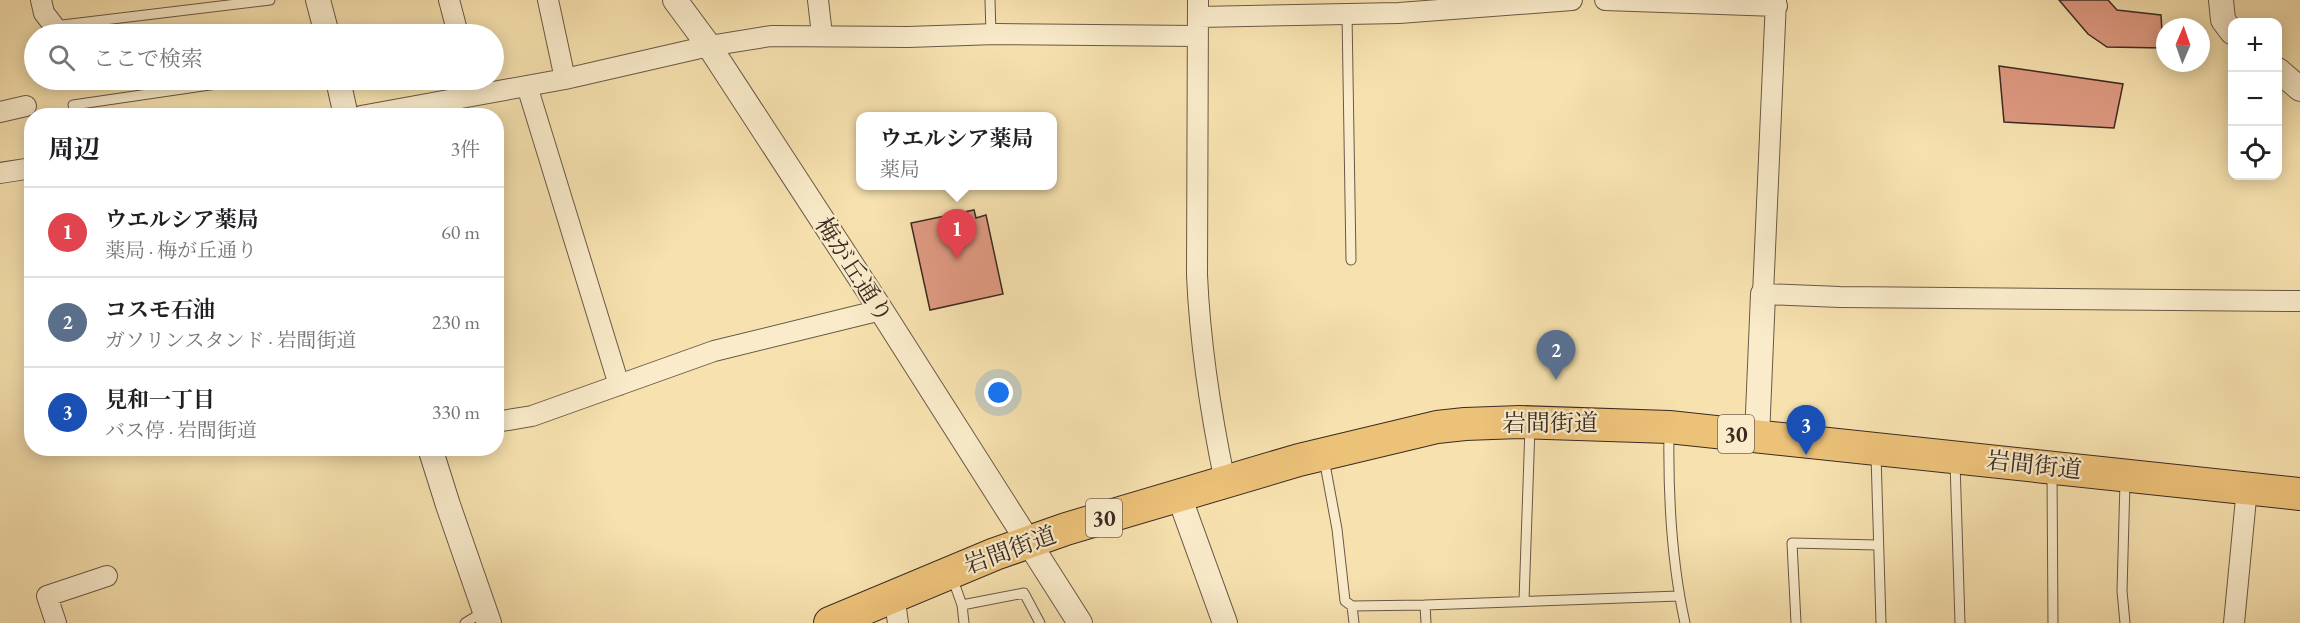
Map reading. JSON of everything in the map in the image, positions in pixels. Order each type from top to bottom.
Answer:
[{"type":"main road","name":"岩間街道","points":[[830,623],[896,609],[949,572],[1030,542],[1323,453],[1437,427],[1465,424],[1530,422],[1669,427],[2300,494]]},
{"type":"street","points":[[41,0],[44,13],[52,24]]},
{"type":"street","points":[[318,0],[324,24]]},
{"type":"street","points":[[448,0],[455,24]]},
{"type":"street","points":[[548,0],[565,79]]},
{"type":"street","name":"梅が丘通り","points":[[675,0],[709,46],[881,310],[1080,623]]},
{"type":"street","points":[[819,0],[822,35]]},
{"type":"street","points":[[504,87],[527,86],[565,79],[709,46],[771,36],[908,37],[991,34],[1198,18],[1347,14],[1399,6],[1572,0]]},
{"type":"street","points":[[1605,0],[1777,3],[1757,436]]},
{"type":"street","points":[[2220,0],[2223,20],[2228,27]]},
{"type":"street","points":[[1198,18],[1198,310],[1216,437],[1225,482]]},
{"type":"street","points":[[2279,72],[2300,89]]},
{"type":"street","points":[[527,86],[618,385]]},
{"type":"street","points":[[340,90],[344,108]]},
{"type":"street","points":[[392,108],[463,90]]},
{"type":"street","points":[[0,111],[26,106]]},
{"type":"street","points":[[0,172],[24,169]]},
{"type":"street","points":[[1763,294],[1840,297],[2300,301]]},
{"type":"street","points":[[504,421],[532,416],[714,351],[881,310]]},
{"type":"street","points":[[432,456],[480,619]]},
{"type":"street","points":[[2234,623],[2247,488]]},
{"type":"street","points":[[1179,496],[1225,623]]},
{"type":"street","points":[[56,623],[47,596],[107,576]]},
{"type":"lane","points":[[71,24],[270,0]]},
{"type":"lane","points":[[990,0],[991,34]]},
{"type":"lane","points":[[1347,14],[1351,261]]},
{"type":"lane","points":[[73,105],[176,90]]},
{"type":"lane","points":[[1524,602],[1530,422]]},
{"type":"lane","points":[[1669,427],[1669,498],[1679,596],[1685,623]]},
{"type":"lane","points":[[1876,449],[1881,623]]},
{"type":"lane","points":[[1323,453],[1337,530],[1346,601],[1352,606],[1679,596]]},
{"type":"lane","points":[[1954,457],[1960,623]]},
{"type":"lane","points":[[2051,467],[2053,623]]},
{"type":"lane","points":[[2125,623],[2122,591],[2126,475]]},
{"type":"lane","points":[[1796,623],[1792,543],[1877,545]]},
{"type":"lane","points":[[949,572],[962,605],[964,623]]},
{"type":"lane","points":[[962,605],[1024,593],[1040,623]]},
{"type":"lane","points":[[1425,605],[1426,623]]},
{"type":"lane","points":[[1352,606],[1354,623]]},
{"type":"building","points":[[2059,0],[2108,0],[2117,10],[2161,15],[2161,18],[2156,18],[2156,48],[2107,47],[2088,34]]},
{"type":"building","points":[[1999,66],[2123,84],[2114,128],[2004,122]]},
{"type":"building","points":[[974,210],[976,218],[986,215],[1003,294],[930,310],[911,223]]},
{"type":"place","name":"ウエルシア薬局","points":[[957,259]]},
{"type":"place","name":"コスモ石油","points":[[1556,380]]},
{"type":"place","name":"見和一丁目","points":[[1806,455]]}]
